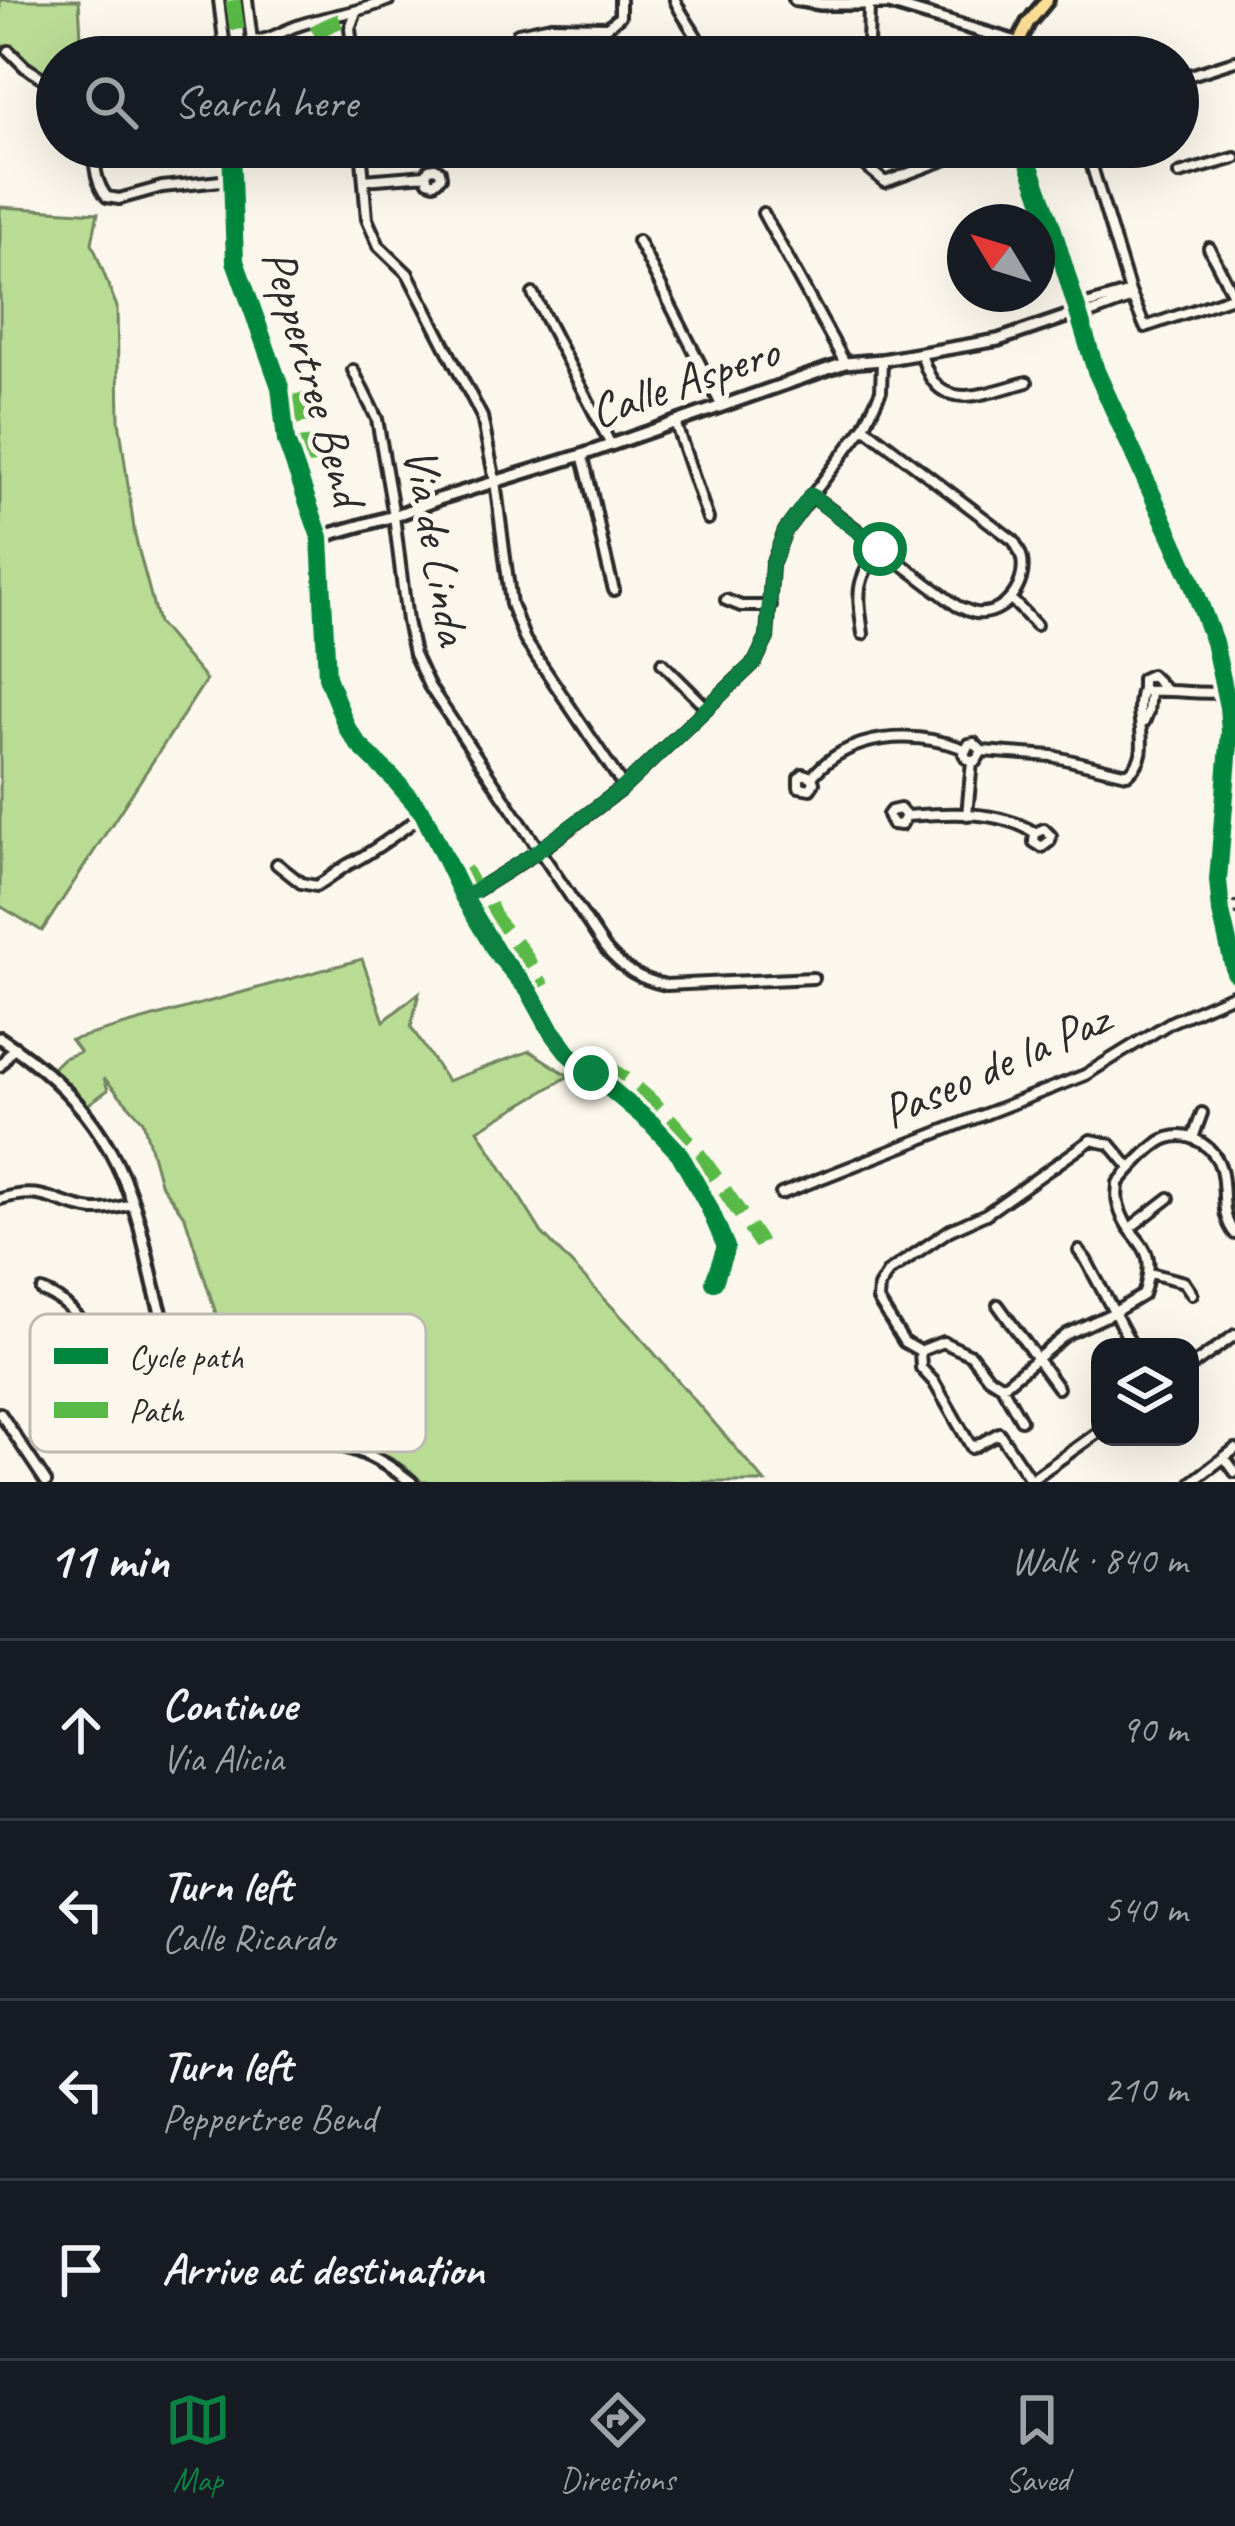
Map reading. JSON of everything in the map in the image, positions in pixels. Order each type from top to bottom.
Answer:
[{"type":"main road","points":[[1021,36],[1047,0]]},
{"type":"main road","points":[[1031,168],[1077,314],[1118,422],[1191,580],[1230,692],[1219,856],[1220,912],[1235,973]]},
{"type":"street","points":[[220,0],[224,36]]},
{"type":"street","points":[[247,0],[252,36]]},
{"type":"street","points":[[276,36],[389,0]]},
{"type":"street","points":[[518,32],[551,26],[607,27],[620,16],[620,0]]},
{"type":"street","points":[[675,0],[694,36]]},
{"type":"street","points":[[795,0],[910,10],[997,36]]},
{"type":"street","points":[[868,36],[869,3]]},
{"type":"street","points":[[351,36],[356,12]]},
{"type":"street","points":[[9,52],[36,75]]},
{"type":"street","points":[[1199,72],[1235,61]]},
{"type":"street","points":[[1179,174],[1235,158]]},
{"type":"street","points":[[95,168],[100,189],[119,199],[162,187],[231,180]]},
{"type":"street","name":"Peppertree Bend","points":[[231,168],[235,261],[280,387],[286,441],[320,537],[327,677],[347,728],[424,814],[464,898],[569,1054],[679,1153],[726,1247],[714,1282]]},
{"type":"street","points":[[363,168],[367,219],[379,246],[408,274],[482,417],[511,604],[525,640],[624,787]]},
{"type":"street","points":[[868,168],[885,182],[923,168]]},
{"type":"street","points":[[1092,168],[1145,327],[1234,296],[1209,248]]},
{"type":"street","points":[[364,180],[426,175]]},
{"type":"street","points":[[763,213],[845,363]]},
{"type":"street","points":[[638,241],[721,405]]},
{"type":"street","points":[[533,294],[611,446]]},
{"type":"street","name":"Calle Aspero","points":[[320,537],[611,446],[845,363],[998,340],[1077,314],[1086,305],[1131,295]]},
{"type":"street","points":[[920,354],[934,383],[949,395],[967,397],[1027,382]]},
{"type":"street","points":[[464,898],[624,787],[755,662],[767,638],[772,565],[785,531],[864,427],[880,391],[882,360]]},
{"type":"street","name":"Via de Linda","points":[[353,370],[377,419],[415,654],[429,686],[605,948],[626,970],[673,986],[813,978]]},
{"type":"street","points":[[676,422],[708,519]]},
{"type":"street","points":[[811,495],[957,606],[976,613],[996,610],[1011,599],[1022,580],[1022,560],[1014,541],[864,427]]},
{"type":"street","points":[[582,455],[614,590]]},
{"type":"street","points":[[863,634],[857,592],[864,568],[880,549]]},
{"type":"street","points":[[1011,599],[1036,625]]},
{"type":"street","points":[[725,600],[741,606],[772,606]]},
{"type":"street","points":[[662,664],[707,708]]},
{"type":"street","points":[[812,777],[846,751],[892,737],[929,738],[965,748],[974,743],[982,751],[1052,756],[1127,774],[1140,759],[1143,724],[1138,713],[1146,690],[1142,679],[1151,675],[1165,689]]},
{"type":"street","points":[[1146,690],[1230,692]]},
{"type":"street","points":[[965,748],[964,754],[972,761]]},
{"type":"street","points":[[972,761],[982,751]]},
{"type":"street","points":[[967,815],[972,761]]},
{"type":"street","points":[[277,864],[302,884],[316,886],[364,859],[424,814]]},
{"type":"street","points":[[906,817],[967,815],[1017,822],[1035,832]]},
{"type":"street","points":[[1220,912],[1235,908]]},
{"type":"street","name":"Paseo de la Paz","points":[[781,1194],[1085,1075],[1172,1022],[1235,994]]},
{"type":"street","points":[[0,1038],[53,1077],[92,1121],[122,1168],[161,1314]]},
{"type":"street","points":[[0,1066],[14,1047]]},
{"type":"street","points":[[1193,1138],[1202,1114]]},
{"type":"street","points":[[1000,1385],[1066,1334],[1143,1295],[1150,1273],[1148,1251],[1118,1204],[1118,1183],[1168,1138],[1193,1138],[1214,1152],[1226,1220],[1235,1234]]},
{"type":"street","points":[[920,1352],[904,1342],[878,1300],[888,1272],[950,1229],[986,1214],[1091,1140],[1110,1144],[1130,1168]]},
{"type":"street","points":[[1223,1184],[1235,1185]]},
{"type":"street","points":[[0,1199],[31,1193],[102,1210],[132,1204]]},
{"type":"street","points":[[1130,1228],[1169,1198]]},
{"type":"street","points":[[1079,1251],[1129,1338]]},
{"type":"street","points":[[1150,1273],[1184,1282],[1192,1294]]},
{"type":"street","points":[[42,1291],[65,1303],[74,1314]]},
{"type":"street","points":[[998,1305],[1058,1388]]},
{"type":"street","points":[[1199,1361],[1235,1335]]},
{"type":"street","points":[[920,1352],[943,1342],[970,1355],[1000,1385],[1022,1420]]},
{"type":"street","points":[[920,1352],[921,1368],[972,1448],[999,1433],[1032,1481],[1091,1438]]},
{"type":"street","points":[[0,1413],[46,1482]]},
{"type":"street","points":[[1192,1482],[1235,1449]]},
{"type":"street","points":[[361,1452],[411,1482]]},
{"type":"street","points":[[1225,1458],[1235,1472]]},
{"type":"green space","points":[[0,0],[79,0],[81,36],[36,36],[36,67],[9,47],[0,46]]},
{"type":"green space","points":[[0,207],[98,213],[92,243],[117,307],[119,420],[135,536],[158,623],[206,680],[42,931],[0,906]]},
{"type":"green space","points":[[362,959],[384,1021],[419,993],[411,1027],[447,1081],[530,1051],[569,1076],[478,1130],[542,1233],[636,1332],[765,1482],[422,1482],[379,1452],[426,1452],[426,1314],[216,1314],[185,1217],[160,1183],[143,1121],[104,1078],[108,1090],[86,1106],[52,1069],[63,1058],[80,1052],[71,1040]]},
{"type":"marked path","points":[[233,0],[238,36]]},
{"type":"marked path","points":[[310,36],[354,17]]},
{"type":"marked path","points":[[296,394],[307,465]]},
{"type":"marked path","points":[[464,869],[543,987]]},
{"type":"marked path","points":[[600,1062],[672,1122],[761,1244]]},
{"type":"cycle path","points":[[232,168],[235,261],[280,387],[286,441],[320,537],[327,677],[347,728],[423,813],[497,953],[529,991],[569,1054],[679,1153],[726,1247],[714,1282]]},
{"type":"cycle path","points":[[1031,168],[1096,371],[1191,580],[1214,642],[1230,732],[1218,880],[1235,973]]},
{"type":"route","points":[[591,1073],[550,1029],[464,898],[624,787],[755,662],[767,638],[772,565],[785,531],[811,495],[880,549]]}]
